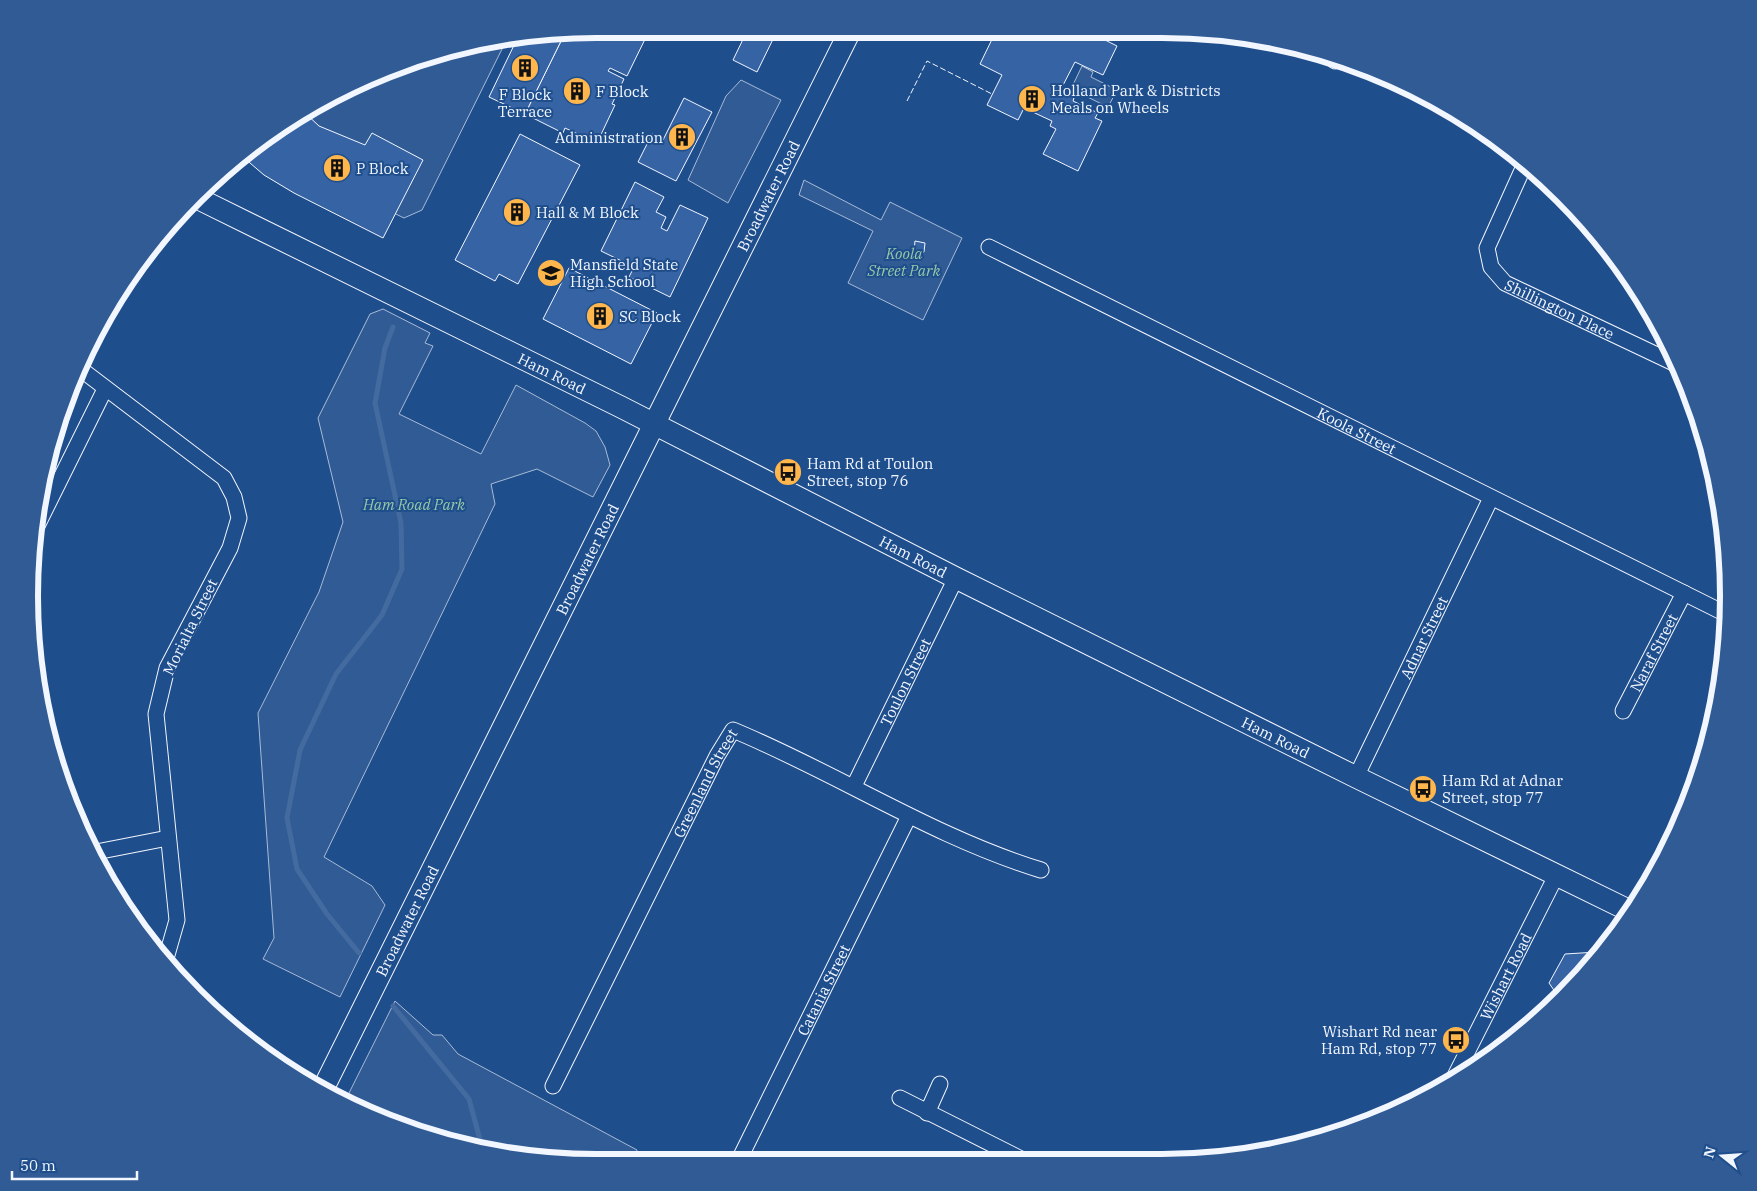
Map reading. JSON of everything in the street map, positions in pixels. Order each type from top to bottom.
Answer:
[{"type":"street","name":"Broadwater Road","points":[[326,1084],[847,37]]},
{"type":"street","name":"Shillington Place","points":[[1522,170],[1487,248],[1491,267],[1505,283],[1667,360]]},
{"type":"street","name":"Ham Road","points":[[202,200],[654,423],[956,578],[1624,908]]},
{"type":"street","name":"Koola Street","points":[[989,247],[1719,611]]},
{"type":"street","name":"Morialta Street","points":[[85,372],[224,478],[234,497],[239,518],[230,548],[167,668],[156,714],[177,920],[168,953]]},
{"type":"street","points":[[44,512],[105,388]]},
{"type":"street","name":"Adnar Street","points":[[1356,777],[1491,498]]},
{"type":"street","name":"Toulon Street","points":[[854,786],[956,578]]},
{"type":"street","name":"Naraf Street","points":[[1623,711],[1684,593]]},
{"type":"street","name":"Greenland Street","points":[[553,1086],[717,756],[733,730],[854,786],[909,816],[1017,863],[1041,870]]},
{"type":"street","name":"Catania Street","points":[[742,1154],[909,816]]},
{"type":"street","points":[[100,851],[168,838]]},
{"type":"street","name":"Wishart Road","points":[[1460,1067],[1556,874]]},
{"type":"street","points":[[928,1113],[940,1084]]},
{"type":"street","points":[[900,1098],[1011,1154]]},
{"type":"shaded area","points":[[504,45],[422,210],[404,218],[262,149],[316,112],[382,80],[416,67],[451,57]]},
{"type":"shaded area","points":[[1082,66],[1093,72],[1091,77],[1117,90],[1108,107],[1071,89]]},
{"type":"shaded area","points":[[741,80],[781,100],[728,203],[688,180],[726,96]]},
{"type":"shaded area","name":"Koola Street Park","points":[[804,180],[881,220],[890,202],[962,238],[923,320],[848,283],[873,231],[799,195]]},
{"type":"shaded area","name":"Ham Road Park","points":[[383,309],[430,333],[425,343],[433,346],[399,414],[481,454],[516,385],[596,431],[605,447],[610,465],[593,497],[537,469],[491,484],[495,504],[324,857],[372,886],[385,905],[340,997],[263,959],[274,938],[258,713],[319,592],[343,522],[318,418],[370,314]]},
{"type":"shaded area","points":[[395,1001],[433,1035],[442,1035],[458,1054],[637,1150],[635,1154],[596,1154],[523,1149],[487,1143],[416,1124],[348,1095]]},
{"type":"building","name":"F Block","points":[[646,37],[627,76],[610,68],[608,71],[624,79],[612,104],[615,105],[597,143],[565,128],[563,133],[525,114],[562,39]]},
{"type":"building","points":[[744,37],[774,37],[757,72],[733,60]]},
{"type":"building","name":"Holland Park & Districts Meals on Wheels","points":[[993,37],[1099,37],[1117,46],[1103,75],[1075,62],[1060,91],[1074,98],[1073,101],[1098,113],[1095,118],[1102,121],[1078,171],[1043,154],[1056,129],[1050,126],[1052,121],[1024,108],[1018,120],[987,105],[1002,75],[980,64]]},
{"type":"building","name":"F Block Terrace","points":[[562,39],[525,114],[489,97],[515,43]]},
{"type":"building","name":"Administration","points":[[684,98],[712,112],[676,181],[638,162],[652,134],[663,140]]},
{"type":"building","name":"P Block","points":[[309,117],[319,126],[365,145],[372,133],[423,160],[383,238],[294,193],[264,175],[247,160]]},
{"type":"building","name":"Hall & M Block","points":[[520,134],[580,165],[518,284],[499,274],[495,281],[455,260]]},
{"type":"building","points":[[635,182],[664,197],[656,212],[666,217],[661,228],[667,231],[680,205],[708,218],[670,297],[629,277],[634,267],[601,251]]},
{"type":"building","points":[[915,241],[925,243],[924,252],[914,251]]},
{"type":"building","name":"SC Block","points":[[569,268],[657,313],[631,364],[543,319]]},
{"type":"building","points":[[1590,952],[1555,991],[1549,983],[1565,954]]},
{"type":"waterway","points":[[359,953],[327,914],[297,869],[287,818],[300,750],[336,674],[382,615],[402,569],[401,523],[375,403],[385,348],[393,327]]},
{"type":"waterway","points":[[393,1006],[469,1099],[480,1141]]},
{"type":"fence","points":[[907,101],[927,61],[992,94]]},
{"type":"place","name":"F Block Terrace","points":[[525,68]]},
{"type":"place","name":"F Block","points":[[577,91]]},
{"type":"place","name":"Holland Park & Districts Meals on Wheels","points":[[1032,99]]},
{"type":"place","name":"Administration","points":[[682,137]]},
{"type":"place","name":"P Block","points":[[337,168]]},
{"type":"place","name":"Hall & M Block","points":[[517,212]]},
{"type":"place","name":"Mansfield State High School","points":[[551,273]]},
{"type":"place","name":"SC Block","points":[[600,316]]},
{"type":"place","name":"Ham Rd at Toulon Street, stop 76","points":[[788,472]]},
{"type":"place","name":"Ham Rd at Adnar Street, stop 77","points":[[1423,789]]},
{"type":"place","name":"Wishart Rd near Ham Rd, stop 77","points":[[1456,1040]]}]
